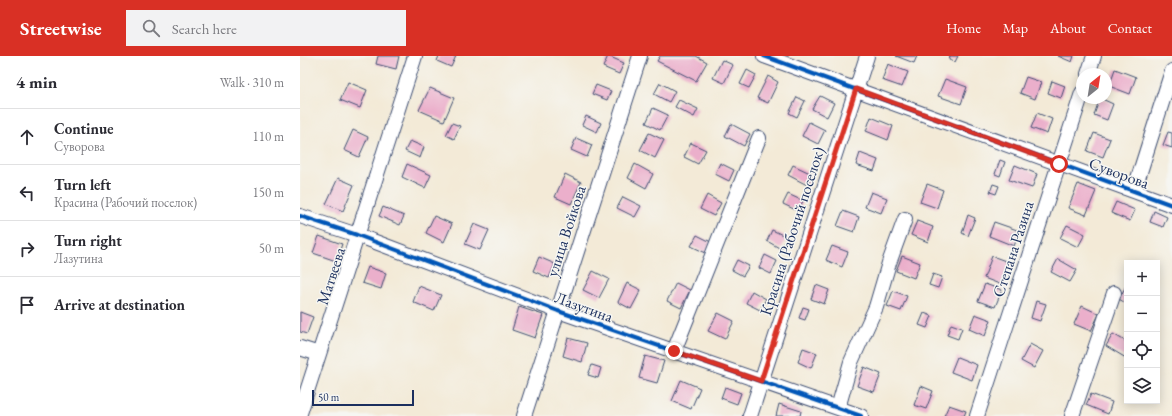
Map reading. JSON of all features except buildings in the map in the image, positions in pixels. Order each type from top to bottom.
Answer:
[{"type":"street","name":"Матвеева","points":[[300,412],[415,56]]},
{"type":"street","name":"улица Войкова","points":[[524,416],[640,56]]},
{"type":"street","name":"Суворова","points":[[764,56],[1172,205]]},
{"type":"street","name":"Красина (Рабочий поселок)","points":[[750,416],[867,56]]},
{"type":"street","points":[[1090,68],[1094,56]]},
{"type":"street","points":[[1134,191],[1172,71]]},
{"type":"street","name":"Степана Разина","points":[[977,416],[1078,104]]},
{"type":"street","points":[[674,351],[759,138]]},
{"type":"street","name":"Лазутина","points":[[300,216],[357,235],[558,310],[861,416]]},
{"type":"street","points":[[838,408],[851,362],[876,307],[889,263],[905,219]]},
{"type":"street","points":[[1072,416],[1114,294]]},
{"type":"street","points":[[300,348],[319,354]]},
{"type":"cycle path","points":[[764,56],[1172,205]]},
{"type":"cycle path","points":[[300,216],[357,235],[558,311],[861,416]]},
{"type":"route","points":[[674,351],[761,381],[856,89],[1059,164]]}]
